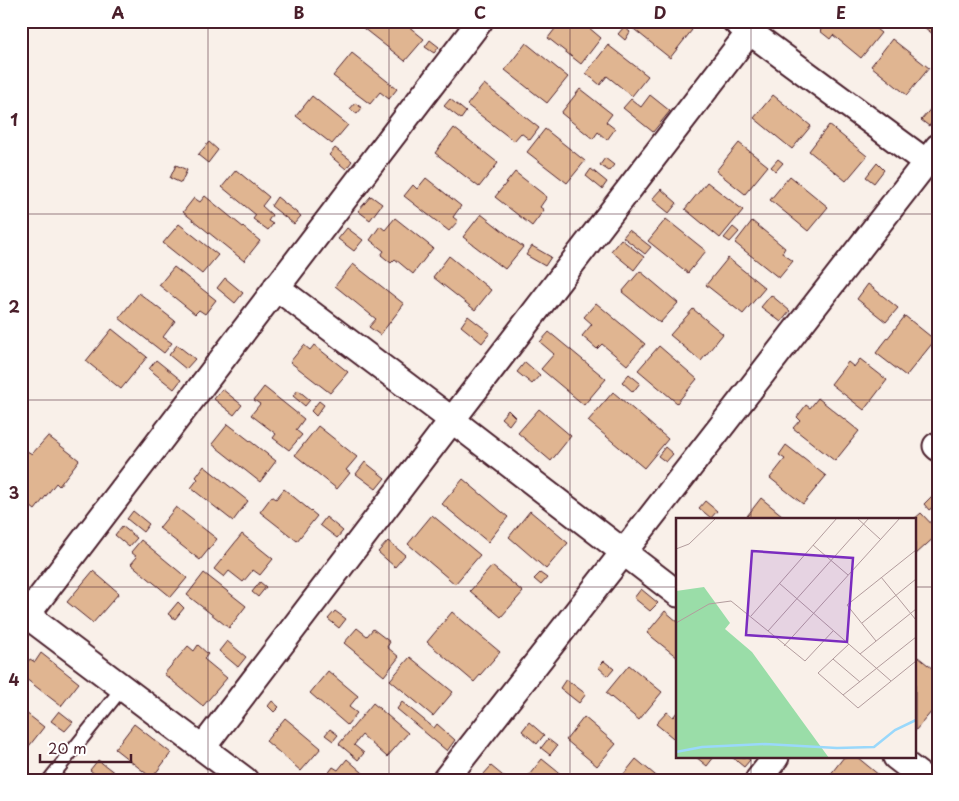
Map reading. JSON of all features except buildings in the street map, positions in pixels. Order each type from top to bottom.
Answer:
[{"type":"street","points":[[244,780],[123,687],[23,616],[480,21]]},
{"type":"street","points":[[203,747],[452,420],[748,25],[932,154],[445,780]]},
{"type":"street","points":[[276,287],[676,593]]},
{"type":"street","points":[[758,780],[775,758]]},
{"type":"street","points":[[897,758],[926,780]]},
{"type":"lane","points":[[49,780],[123,687]]}]
